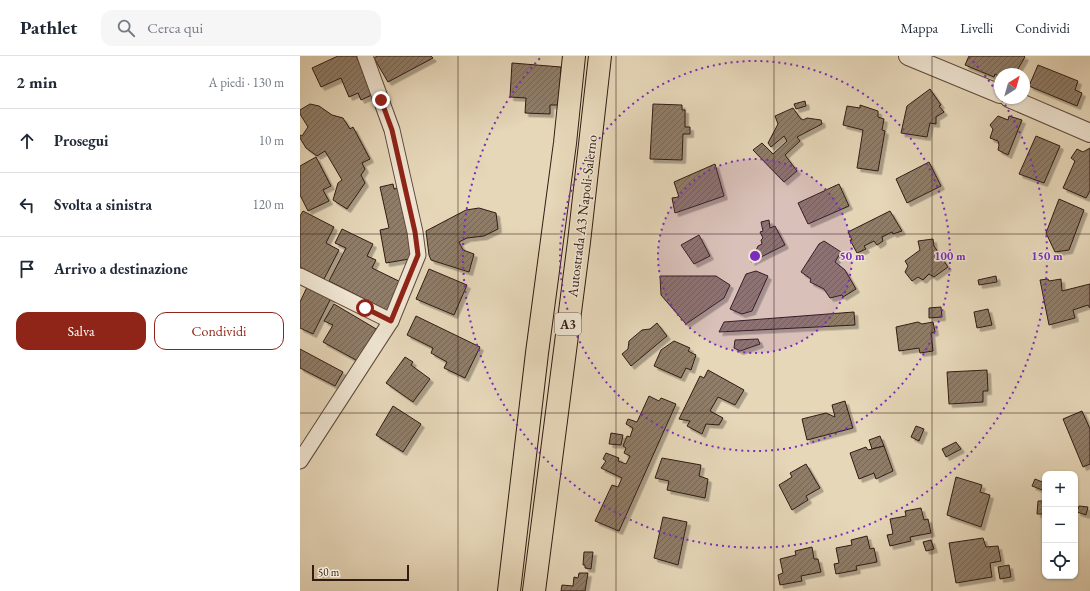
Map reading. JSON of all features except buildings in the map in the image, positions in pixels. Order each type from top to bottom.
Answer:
[{"type":"highway","name":"Autostrada A3 Napoli-Salerno","points":[[509,591],[537,353],[566,143],[574,56]]},
{"type":"highway","name":"Autostrada A3 Napoli-Salerno","points":[[534,591],[580,234],[600,56]]},
{"type":"street","points":[[300,461],[391,321],[418,255],[415,232],[392,130],[365,56]]},
{"type":"street","points":[[908,56],[994,92]]},
{"type":"street","points":[[1023,104],[1090,132]]},
{"type":"street","points":[[300,276],[391,321]]},
{"type":"route","points":[[365,308],[391,321],[418,255],[415,232],[392,130],[381,100]]}]
